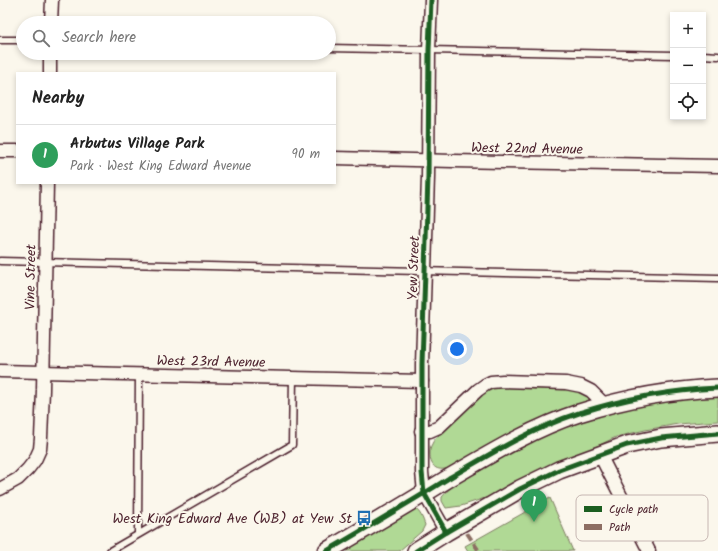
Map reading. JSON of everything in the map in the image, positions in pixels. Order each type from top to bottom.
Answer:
[{"type":"main road","points":[[327,551],[513,441],[546,426],[578,413],[640,397],[675,391],[718,388]]},
{"type":"main road","points":[[416,551],[520,489],[559,470],[626,445],[660,438],[718,433]]},
{"type":"street","points":[[51,16],[52,0]]},
{"type":"street","name":"Yew Street","points":[[431,0],[421,431],[422,477],[424,493],[446,532]]},
{"type":"street","points":[[50,60],[50,72]]},
{"type":"street","points":[[0,151],[16,151]]},
{"type":"street","name":"West 22nd Avenue","points":[[336,158],[718,166]]},
{"type":"street","name":"Vine Street","points":[[0,489],[18,479],[28,469],[35,460],[40,449],[47,184]]},
{"type":"street","name":"West 23rd Avenue","points":[[0,371],[422,381]]},
{"type":"street","points":[[421,431],[430,431],[439,428],[478,390],[492,382],[566,383],[581,386],[591,391],[605,406]]},
{"type":"street","points":[[600,455],[621,495]]},
{"type":"street","points":[[644,541],[649,551]]},
{"type":"lane","points":[[0,40],[16,40]]},
{"type":"lane","points":[[336,48],[670,55]]},
{"type":"lane","points":[[706,56],[718,56]]},
{"type":"lane","points":[[0,261],[718,278]]},
{"type":"lane","points":[[138,534],[139,374]]},
{"type":"lane","points":[[110,551],[292,445],[293,377]]},
{"type":"green space","points":[[495,387],[572,390],[580,392],[589,397],[589,399],[588,401],[553,413],[507,435],[449,468],[441,469],[435,467],[430,458],[430,447],[434,441],[483,393]]},
{"type":"green space","points":[[718,396],[718,421],[678,424],[616,437],[500,493],[461,506],[446,508],[442,501],[442,497],[452,486],[479,469],[527,442],[578,422],[608,412],[676,399]]},
{"type":"green space","points":[[550,498],[573,551],[468,551],[465,546]]},
{"type":"green space","points":[[415,509],[420,513],[425,525],[422,531],[399,551],[342,551]]},
{"type":"marked path","points":[[467,533],[479,551]]},
{"type":"cycle path","points":[[431,0],[428,177],[422,364],[422,472],[424,493],[446,532]]},
{"type":"cycle path","points":[[327,551],[480,460],[545,426],[579,413],[630,399],[665,393],[718,388]]},
{"type":"cycle path","points":[[416,551],[520,489],[559,470],[627,445],[661,438],[718,433]]},
{"type":"place","name":"West King Edward Ave (WB) at Yew St","points":[[364,518]]},
{"type":"place","name":"Arbutus Village Park","points":[[534,522]]}]
